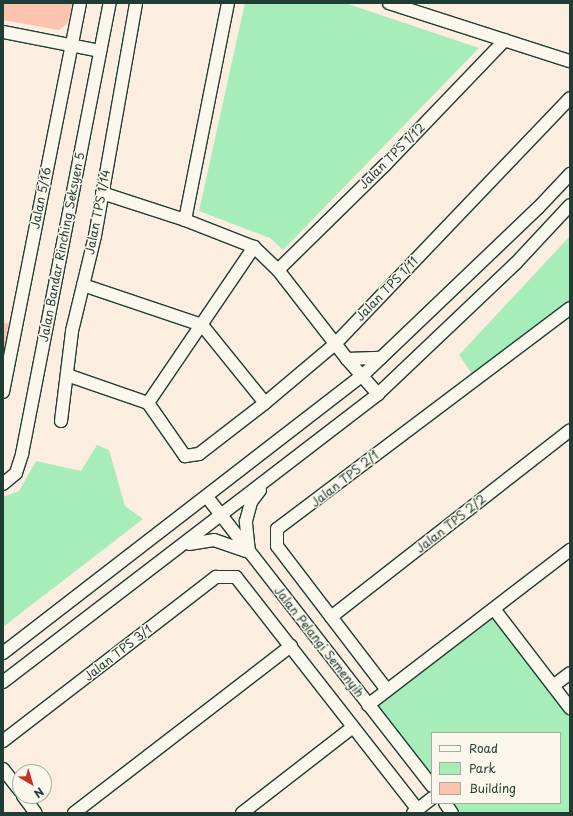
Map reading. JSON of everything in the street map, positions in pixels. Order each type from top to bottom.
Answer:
[{"type":"street","name":"Jalan 5/16","points":[[3,392],[80,3]]},
{"type":"street","name":"Jalan Bandar Rinching Seksyen 5","points":[[3,484],[16,473],[22,454],[110,3]]},
{"type":"street","name":"Jalan TPS 1/14","points":[[61,421],[72,331],[102,193],[136,3]]},
{"type":"street","points":[[185,220],[228,3]]},
{"type":"street","points":[[389,3],[570,61]]},
{"type":"street","points":[[3,32],[100,51]]},
{"type":"street","name":"Jalan TPS 1/12","points":[[278,270],[385,165],[504,40]]},
{"type":"street","name":"Jalan TPS 1/11","points":[[148,403],[185,456],[198,454],[266,403],[334,344],[570,98]]},
{"type":"street","points":[[3,654],[362,376],[538,208],[570,174]]},
{"type":"street","points":[[102,193],[185,220],[254,247],[278,270],[334,344],[378,394]]},
{"type":"street","points":[[3,682],[221,517],[378,394],[516,263],[570,205]]},
{"type":"street","points":[[67,375],[148,403],[254,247]]},
{"type":"street","points":[[83,285],[202,325],[266,403]]},
{"type":"street","name":"Jalan TPS 2/1","points":[[387,690],[277,546],[277,529],[570,308]]},
{"type":"street","points":[[347,359],[381,358]]},
{"type":"street","points":[[347,359],[349,386]]},
{"type":"street","name":"Jalan TPS 2/2","points":[[330,617],[570,430]]},
{"type":"street","points":[[183,545],[214,540],[249,552],[246,521],[251,502],[271,477]]},
{"type":"street","name":"Jalan Pelangi Semenyih","points":[[207,497],[221,517],[431,785]]},
{"type":"street","points":[[368,705],[570,550]]},
{"type":"street","name":"Jalan TPS 3/1","points":[[3,741],[216,577],[236,578],[291,646]]},
{"type":"street","points":[[494,609],[570,708]]},
{"type":"street","points":[[74,813],[291,646],[415,811],[431,799]]},
{"type":"street","points":[[553,686],[570,672]]},
{"type":"street","points":[[242,813],[353,727]]},
{"type":"street","points":[[3,769],[12,781]]},
{"type":"street","points":[[29,804],[36,813]]},
{"type":"street","points":[[446,804],[452,813]]},
{"type":"green space","points":[[245,3],[345,3],[479,48],[283,250],[270,238],[199,211]]},
{"type":"green space","points":[[570,236],[570,300],[472,374],[459,355]]},
{"type":"green space","points":[[97,445],[109,450],[125,506],[143,519],[3,627],[3,497],[19,491],[36,461],[81,471]]},
{"type":"green space","points":[[493,615],[570,719],[570,813],[461,813],[454,804],[561,804],[561,732],[431,732],[431,775],[378,706]]},
{"type":"building","points":[[3,3],[72,4],[68,23],[59,30],[3,20]]},
{"type":"building","points":[[3,323],[9,324],[4,352],[3,351]]}]
